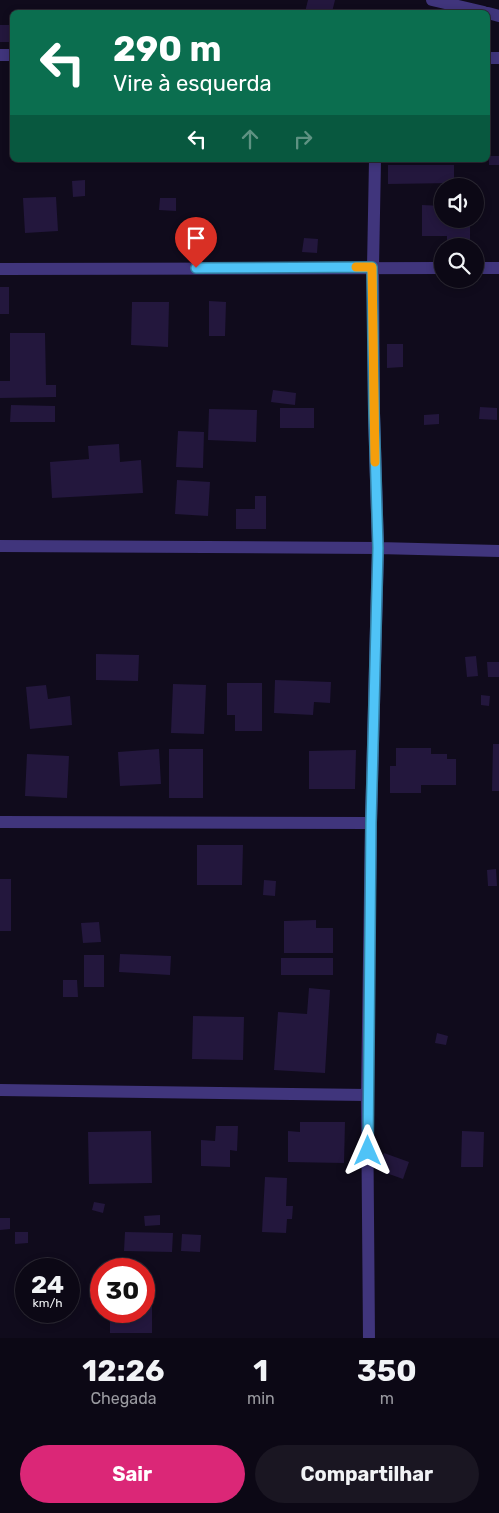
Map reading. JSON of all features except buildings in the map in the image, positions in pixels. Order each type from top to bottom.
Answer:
[{"type":"street","points":[[432,0],[474,10]]},
{"type":"street","points":[[369,1338],[367,1095],[378,548],[372,267],[375,162]]},
{"type":"street","points":[[0,269],[434,268]]},
{"type":"street","points":[[484,268],[499,268]]},
{"type":"street","points":[[0,546],[378,548],[499,551]]},
{"type":"street","points":[[0,822],[371,823]]},
{"type":"street","points":[[0,1090],[367,1095]]},
{"type":"slow traffic","points":[[356,267],[372,267],[375,462]]},
{"type":"route","points":[[196,268],[372,267],[378,548],[371,823],[367,1095],[368,1151]]}]
